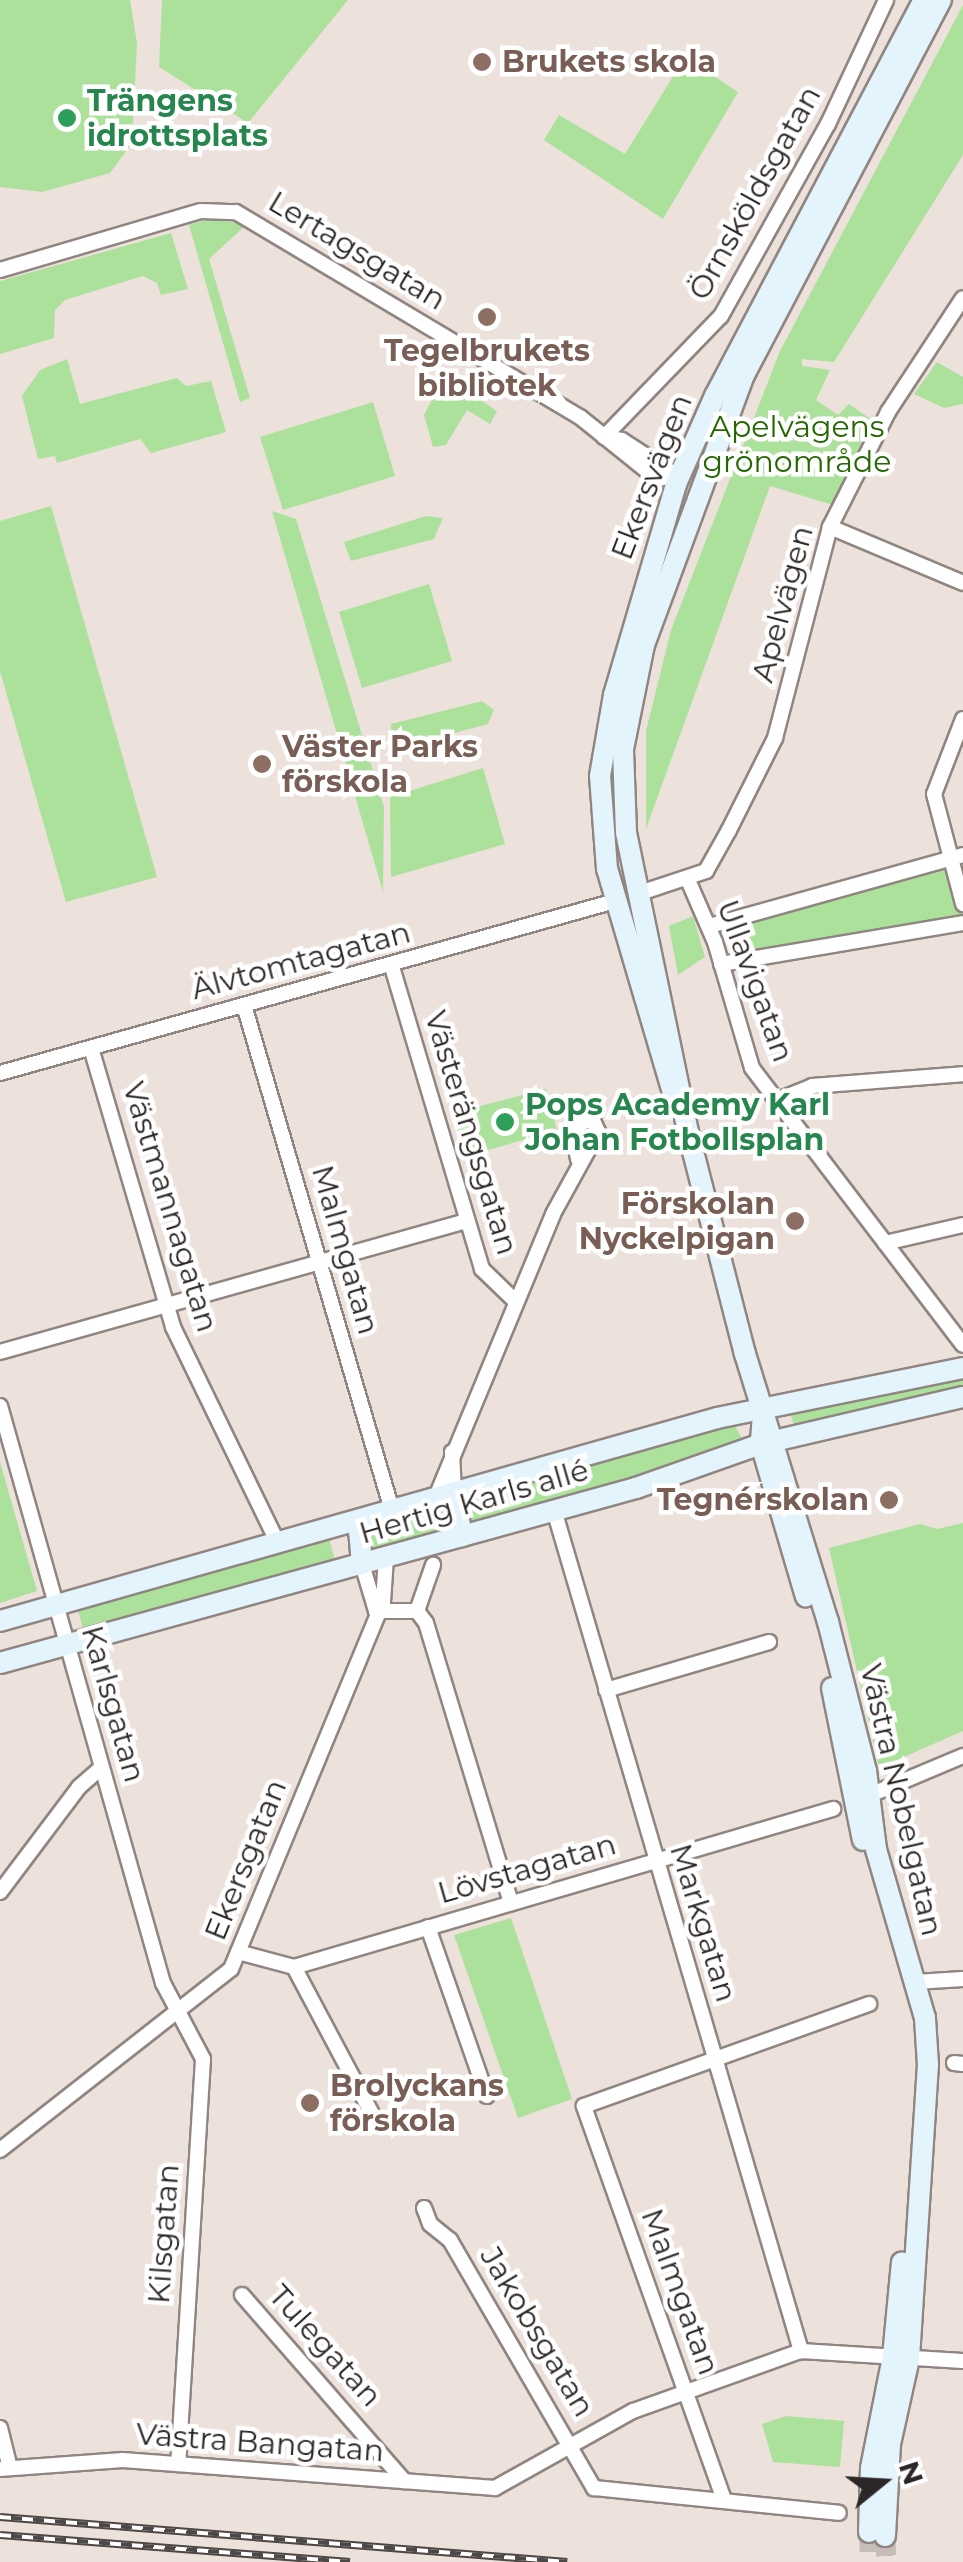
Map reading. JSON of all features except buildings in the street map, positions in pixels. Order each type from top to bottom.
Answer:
[{"type":"main road","name":"Ekersvägen","points":[[616,901],[601,823],[600,776],[637,601],[680,477],[808,234],[924,0]]},
{"type":"main road","name":"Ekersvägen","points":[[808,234],[941,0]]},
{"type":"main road","name":"Ekersvägen","points":[[640,894],[622,793],[629,708],[699,486],[754,335]]},
{"type":"main road","points":[[680,477],[699,486]]},
{"type":"main road","points":[[688,1132],[640,894],[616,901],[688,1132],[769,1442]]},
{"type":"main road","name":"Hertig Karls allé","points":[[0,1621],[763,1410],[954,1370]]},
{"type":"main road","name":"Hertig Karls allé","points":[[0,1663],[554,1510],[769,1442],[963,1396]]},
{"type":"main road","name":"Västra Nobelgatan","points":[[769,1442],[870,1795],[876,1849],[916,1982],[928,2064],[902,2358],[873,2456],[877,2534]]},
{"type":"main road","name":"Västra Nobelgatan","points":[[769,1442],[817,1631],[859,1826],[912,2020],[916,2090],[902,2358]]},
{"type":"main road","points":[[445,1495],[462,1536]]},
{"type":"main road","points":[[362,1564],[359,1532],[382,1513]]},
{"type":"street","name":"Örnsköldsgatan","points":[[604,437],[721,316],[828,124],[886,0]]},
{"type":"street","name":"Lertagsgatan","points":[[0,270],[201,211],[236,212],[604,437],[622,440],[680,477]]},
{"type":"street","name":"Apelvägen","points":[[688,880],[706,871],[775,738],[830,526],[924,350],[963,298]]},
{"type":"street","points":[[830,526],[963,582]]},
{"type":"street","points":[[963,719],[934,794],[957,856],[963,904]]},
{"type":"street","points":[[709,926],[957,856]]},
{"type":"street","points":[[640,894],[688,880]]},
{"type":"street","name":"Ullavigatan","points":[[688,880],[709,926],[746,1053],[958,1342],[954,1370]]},
{"type":"street","name":"Älvtomtagatan","points":[[0,1073],[244,1005],[362,967],[392,967],[616,901]]},
{"type":"street","points":[[721,964],[963,924]]},
{"type":"street","name":"Västerängsgatan","points":[[392,967],[466,1221],[487,1279],[516,1302]]},
{"type":"street","name":"Malmgatan","points":[[244,1005],[320,1261],[382,1513]]},
{"type":"street","name":"Västmannagatan","points":[[91,1048],[168,1307],[278,1543]]},
{"type":"street","points":[[778,1100],[812,1086],[963,1074]]},
{"type":"street","points":[[445,1495],[452,1452],[578,1159]]},
{"type":"street","points":[[0,1352],[466,1221]]},
{"type":"street","points":[[885,1242],[963,1225]]},
{"type":"street","name":"Karlsgatan","points":[[0,1406],[163,1983],[179,2014]]},
{"type":"street","name":"Markgatan","points":[[554,1510],[801,2351]]},
{"type":"street","name":"Ekersgatan","points":[[0,2150],[179,2014],[232,1968],[376,1611],[386,1558]]},
{"type":"street","points":[[362,1564],[376,1611],[417,1611]]},
{"type":"street","points":[[432,1565],[417,1611],[431,1636],[511,1904]]},
{"type":"street","points":[[606,1690],[768,1642]]},
{"type":"street","points":[[870,1795],[963,1756]]},
{"type":"street","points":[[0,1892],[78,1787],[102,1767]]},
{"type":"street","name":"Lövstagatan","points":[[294,1967],[833,1809]]},
{"type":"street","points":[[428,1927],[488,2096]]},
{"type":"street","points":[[238,1952],[294,1967],[378,2123]]},
{"type":"street","points":[[916,1982],[958,1980]]},
{"type":"street","points":[[714,2055],[869,2004]]},
{"type":"street","name":"Kilsgatan","points":[[178,2464],[203,2059],[179,2014]]},
{"type":"street","name":"Malmgatan","points":[[714,2055],[584,2106],[723,2497]]},
{"type":"street","points":[[0,2127],[13,2140]]},
{"type":"street","name":"Jakobsgatan","points":[[424,2208],[430,2224],[450,2240],[597,2490],[708,2502],[723,2497]]},
{"type":"street","name":"Tulegatan","points":[[242,2295],[404,2481]]},
{"type":"street","points":[[573,2447],[633,2412],[801,2351],[963,2360]]},
{"type":"street","points":[[0,2428],[5,2469]]},
{"type":"street","name":"Västra Bangatan","points":[[5,2469],[123,2460],[495,2488],[573,2447]]},
{"type":"street","points":[[723,2497],[839,2513]]},
{"type":"green space","name":"Trängens idrottsplats","points":[[0,0],[130,0],[137,43],[132,143],[110,173],[42,192],[0,187]]},
{"type":"green space","points":[[162,0],[348,0],[248,123],[159,67]]},
{"type":"green space","name":"Apelvägens grönområde","points":[[963,5],[963,155],[834,362],[802,359],[802,366],[830,370],[816,400],[838,415],[849,404],[872,420],[833,505],[770,486],[646,829],[646,731],[671,630],[780,351]]},
{"type":"green space","points":[[685,57],[738,92],[663,219],[544,140],[559,115],[625,154]]},
{"type":"green space","points":[[216,217],[245,226],[209,259],[250,398],[240,402],[189,225]]},
{"type":"green space","points":[[171,233],[188,289],[161,295],[157,283],[143,276],[65,300],[55,310],[54,338],[0,354],[0,281]]},
{"type":"green space","points":[[67,359],[80,404],[177,378],[186,386],[211,381],[226,432],[151,453],[140,439],[57,463],[55,456],[38,459],[22,396],[40,370]]},
{"type":"green space","points":[[937,362],[963,377],[963,404],[944,408],[914,394]]},
{"type":"green space","points":[[461,387],[497,411],[490,424],[467,410],[446,445],[433,447],[424,415],[435,394]]},
{"type":"green space","points":[[373,402],[395,476],[283,510],[260,437]]},
{"type":"green space","points":[[51,506],[157,877],[66,902],[0,671],[0,521]]},
{"type":"green space","points":[[272,511],[296,519],[384,807],[383,892]]},
{"type":"green space","points":[[426,516],[443,518],[434,539],[351,561],[344,542]]},
{"type":"green space","points":[[429,584],[452,661],[362,688],[339,612]]},
{"type":"green space","points":[[482,701],[494,710],[488,724],[410,745],[392,740],[391,724]]},
{"type":"green space","points":[[483,768],[505,844],[391,877],[390,797]]},
{"type":"green space","points":[[963,865],[963,918],[738,952],[730,927]]},
{"type":"green space","points":[[693,916],[705,957],[678,975],[669,926]]},
{"type":"green space","name":"Pops Academy Karl Johan Fotbollsplan","points":[[546,1089],[557,1130],[464,1157],[453,1113]]},
{"type":"green space","points":[[963,1376],[963,1390],[795,1428],[791,1415]]},
{"type":"green space","points":[[732,1421],[743,1440],[661,1472],[468,1528],[463,1499]]},
{"type":"green space","points":[[0,1462],[37,1591],[0,1603]]},
{"type":"green space","points":[[449,1508],[450,1525],[371,1554],[366,1538],[372,1530]]},
{"type":"green space","points":[[963,1523],[963,1731],[879,1768],[829,1548],[920,1524],[937,1529]]},
{"type":"green space","points":[[329,1538],[336,1565],[84,1633],[77,1606]]},
{"type":"green space","points":[[511,1918],[572,2099],[518,2118],[454,1935]]},
{"type":"green space","points":[[786,2416],[844,2421],[840,2467],[773,2462],[762,2424]]},
{"type":"tunnel","points":[[869,2532],[870,2562]]},
{"type":"tunnel","points":[[885,2536],[887,2562]]},
{"type":"railway","points":[[0,2517],[567,2562]]},
{"type":"railway","points":[[0,2535],[350,2562]]},
{"type":"place","name":"Brukets skola","points":[[482,62]]},
{"type":"place","name":"Trängens idrottsplats","points":[[67,118]]},
{"type":"place","name":"Tegelbrukets bibliotek","points":[[487,317]]},
{"type":"place","name":"Väster Parks förskola","points":[[262,764]]},
{"type":"place","name":"Pops Academy Karl Johan Fotbollsplan","points":[[505,1122]]},
{"type":"place","name":"Förskolan Nyckelpigan","points":[[795,1221]]},
{"type":"place","name":"Tegnérskolan","points":[[889,1500]]},
{"type":"place","name":"Brolyckans förskola","points":[[310,2103]]}]
